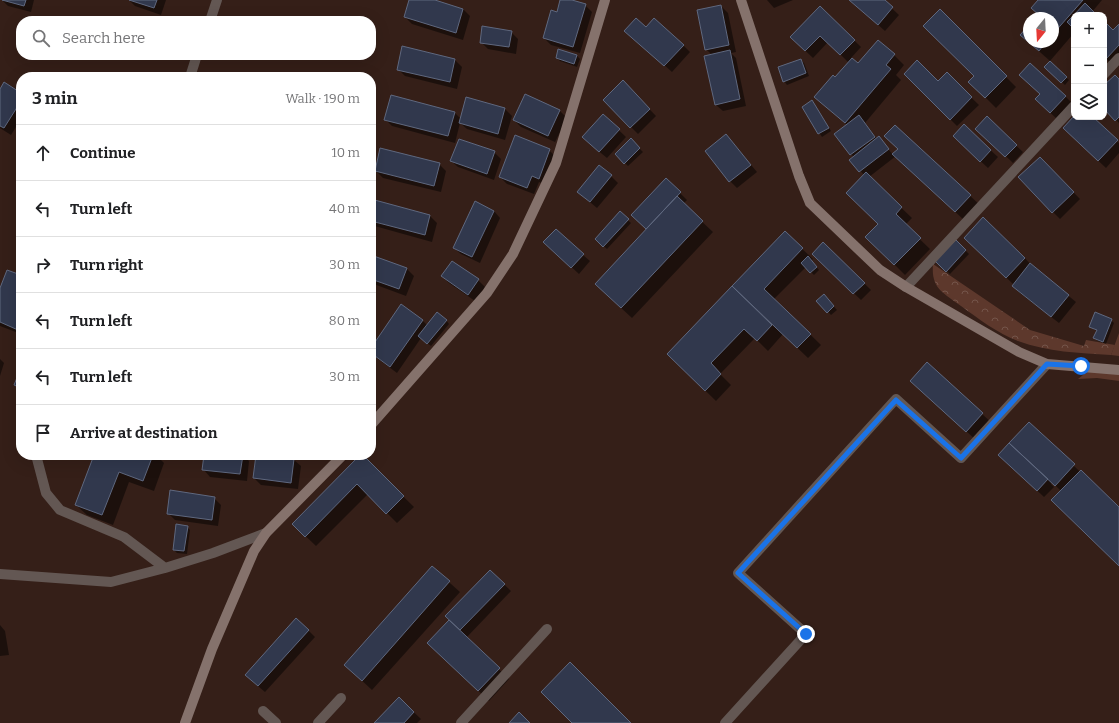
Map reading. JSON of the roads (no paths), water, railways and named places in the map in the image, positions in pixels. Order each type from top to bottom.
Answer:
[{"type":"street","points":[[212,16],[217,0]]},
{"type":"street","points":[[376,419],[487,293],[513,254],[556,163],[605,0]]},
{"type":"street","points":[[741,0],[799,176],[810,203],[880,270],[906,287],[1019,352],[1047,364],[1119,370]]},
{"type":"street","points":[[1107,71],[1119,58]]},
{"type":"street","points":[[192,72],[195,60]]},
{"type":"street","points":[[906,287],[1071,109]]},
{"type":"street","points":[[725,723],[806,634],[738,573],[896,400],[961,458],[1047,364]]},
{"type":"street","points":[[37,460],[46,493],[60,510],[124,537],[165,568]]},
{"type":"street","points":[[186,723],[212,649],[254,551],[266,533],[338,460]]},
{"type":"street","points":[[0,574],[110,582],[165,568],[213,553],[266,533]]},
{"type":"street","points":[[461,723],[547,629]]},
{"type":"street","points":[[318,723],[341,698]]},
{"type":"street","points":[[263,711],[276,723]]}]
